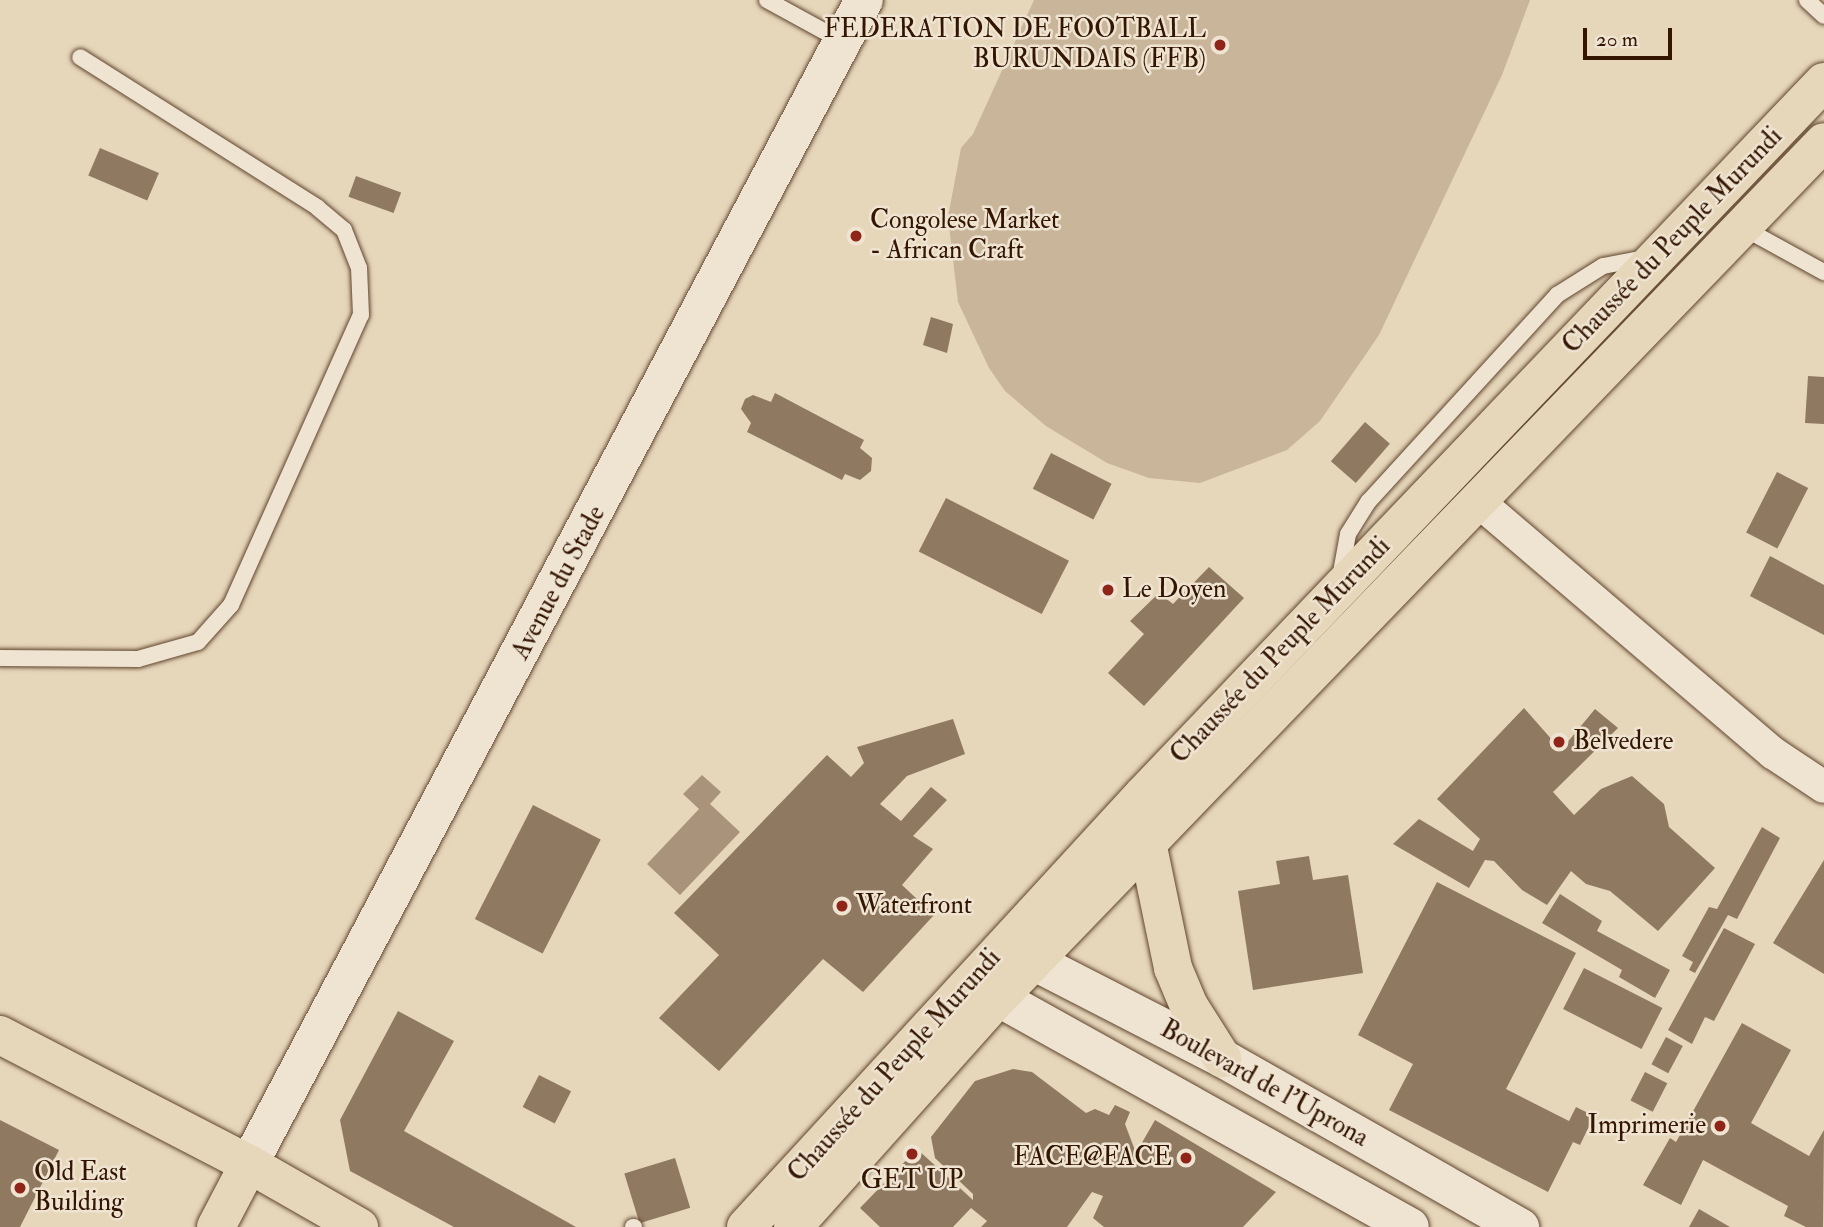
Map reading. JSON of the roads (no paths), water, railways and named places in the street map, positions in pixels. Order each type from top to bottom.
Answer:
[{"type":"main road","name":"Chaussée du Peuple Murundi","points":[[746,1227],[1019,955],[1337,592],[1824,82]]},
{"type":"main road","name":"Chaussée du Peuple Murundi","points":[[1019,955],[1149,846],[1824,142]]},
{"type":"main road","points":[[1149,846],[1173,968],[1189,1006],[1222,1058]]},
{"type":"main road","name":"Chaussée du Peuple Murundi","points":[[793,1227],[986,990]]},
{"type":"main road","points":[[0,1035],[249,1164],[359,1227]]},
{"type":"main road","points":[[216,1227],[249,1164]]},
{"type":"street","name":"Avenue du Stade","points":[[249,1164],[845,43],[864,0]]},
{"type":"street","points":[[1479,502],[1773,754],[1824,787]]},
{"type":"street","name":"Boulevard de l'Uprona","points":[[1019,955],[1222,1058],[1520,1227]]},
{"type":"street","name":"Boulevard de l'Uprona","points":[[986,990],[1410,1227]]},
{"type":"street","points":[[1140,1075],[1166,1030]]},
{"type":"lane","points":[[767,0],[845,43]]},
{"type":"lane","points":[[1807,0],[1824,16]]},
{"type":"lane","points":[[0,658],[138,659],[198,642],[231,605],[361,315],[359,268],[344,230],[317,207],[80,57]]},
{"type":"lane","points":[[1741,227],[1824,272]]},
{"type":"place","name":"FEDERATION DE FOOTBALL BURUNDAIS (FFB)","points":[[1220,45]]},
{"type":"place","name":"Congolese Market - African Craft","points":[[856,236]]},
{"type":"place","name":"Le Doyen","points":[[1108,590]]},
{"type":"place","name":"Belvedere","points":[[1559,742]]},
{"type":"place","name":"Waterfront","points":[[842,906]]},
{"type":"place","name":"Imprimerie","points":[[1720,1126]]},
{"type":"place","name":"GET UP","points":[[912,1154]]},
{"type":"place","name":"FACE@FACE","points":[[1186,1158]]},
{"type":"place","name":"Old East Building","points":[[20,1188]]}]
